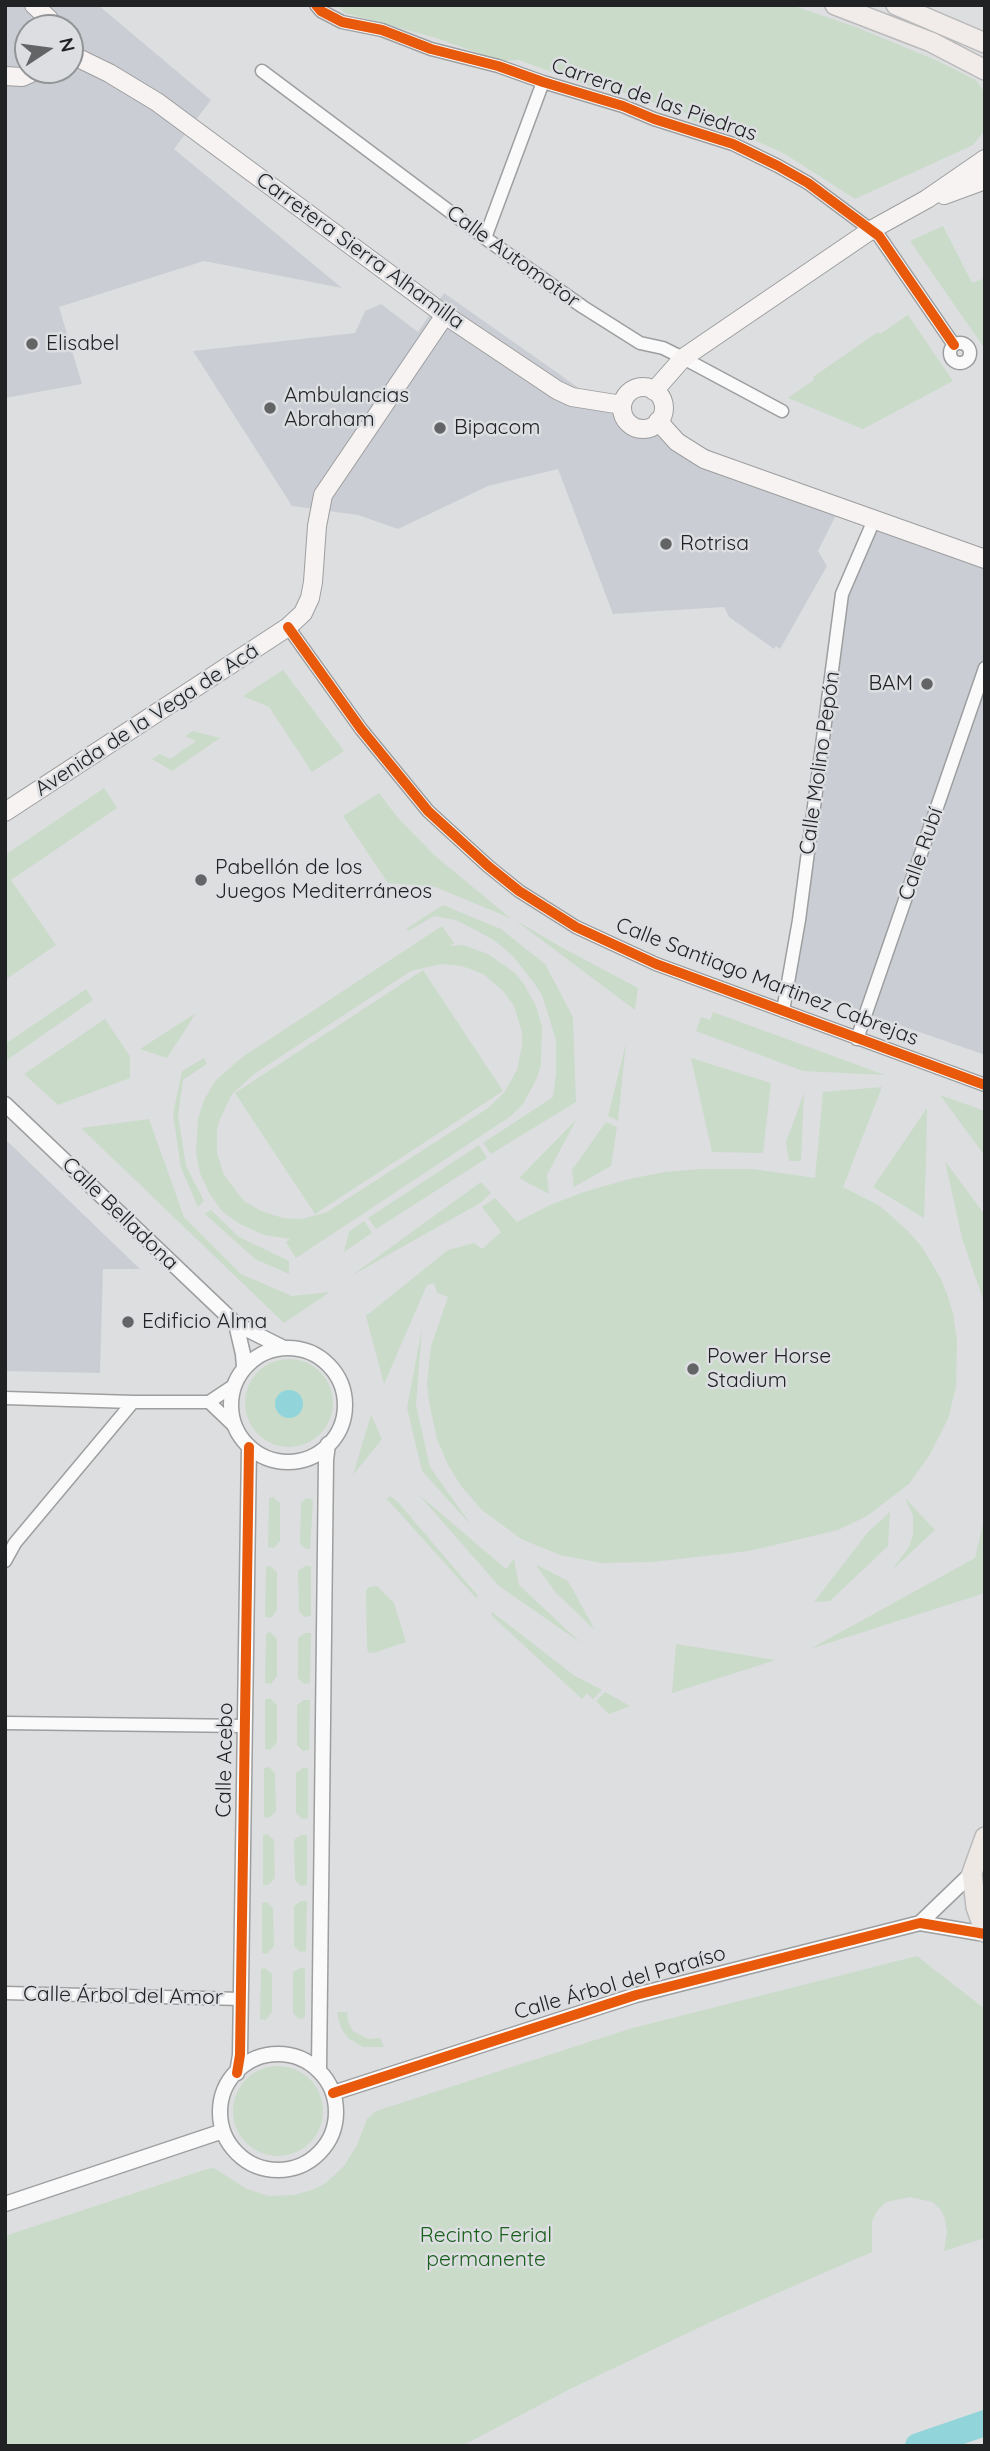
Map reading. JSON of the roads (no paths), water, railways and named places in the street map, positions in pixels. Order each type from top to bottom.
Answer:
[{"type":"highway","points":[[985,1837],[972,1873],[976,1907],[985,1933]]},
{"type":"main road","points":[[835,5],[931,42],[985,70]]},
{"type":"main road","points":[[896,5],[985,43]]},
{"type":"main road","name":"Carretera Sierra Alhamilla","points":[[84,61],[157,102],[445,315],[565,393],[585,400],[622,405]]},
{"type":"main road","points":[[653,391],[683,358],[871,230],[927,199],[985,159]]},
{"type":"main road","points":[[927,199],[985,180]]},
{"type":"main road","name":"Avenida de la Vega de Acá","points":[[5,812],[288,627],[303,613],[310,598],[323,495],[445,315]]},
{"type":"main road","points":[[642,387],[653,391],[663,405],[658,421],[649,428],[637,428],[627,422],[622,405],[631,391],[642,387]]},
{"type":"main road","points":[[658,421],[677,443],[704,459],[985,559]]},
{"type":"street","name":"Carrera de las Piedras","points":[[316,5],[321,11],[342,22],[382,30],[431,49],[498,66],[733,144],[808,183],[879,236],[954,345]]},
{"type":"street","name":"Calle Automotor","points":[[262,71],[485,238],[572,299],[640,343],[663,348],[782,411]]},
{"type":"street","points":[[485,238],[543,82]]},
{"type":"street","name":"Calle Molino Pepón","points":[[783,1011],[799,920],[842,594],[874,520]]},
{"type":"street","name":"Calle Santiago Martinez Cabrejas","points":[[288,627],[361,730],[428,811],[519,891],[576,928],[656,964],[985,1085]]},
{"type":"street","name":"Calle Rubí","points":[[857,1039],[984,674]]},
{"type":"street","name":"Calle Belladona","points":[[5,1104],[236,1324],[282,1347]]},
{"type":"street","points":[[236,1324],[244,1367]]},
{"type":"street","points":[[209,1402],[232,1424],[249,1447],[266,1458],[286,1462],[305,1460],[322,1451],[344,1418],[346,1396],[341,1379],[324,1360],[302,1349],[282,1347],[263,1353],[244,1367],[233,1386],[230,1398],[232,1424]]},
{"type":"street","points":[[5,1398],[209,1402],[233,1386]]},
{"type":"street","points":[[5,1561],[15,1544],[132,1402]]},
{"type":"street","points":[[320,2070],[296,2056],[278,2054],[259,2057],[237,2073],[223,2095],[223,2131],[232,2147],[245,2160],[260,2168],[278,2171],[295,2168],[311,2160],[324,2148],[336,2115],[333,2093],[320,2070],[328,1444]]},
{"type":"street","name":"Calle Acebo","points":[[237,2073],[240,2055],[249,1447]]},
{"type":"street","points":[[5,1723],[245,1726]]},
{"type":"street","points":[[920,1923],[972,1873]]},
{"type":"street","points":[[920,1923],[985,1933]]},
{"type":"street","name":"Calle Árbol del Paraíso","points":[[333,2093],[636,1995],[920,1923]]},
{"type":"street","name":"Calle Árbol del Amor","points":[[5,1993],[241,1999]]},
{"type":"street","points":[[5,2204],[223,2131]]},
{"type":"water","points":[[289,1390],[299,1394],[303,1404],[299,1414],[289,1418],[279,1414],[275,1404],[279,1394]]},
{"type":"waterway","points":[[918,2446],[985,2423]]},
{"type":"place","name":"Elisabel","points":[[32,344]]},
{"type":"place","name":"Ambulancias Abraham","points":[[270,408]]},
{"type":"place","name":"Bipacom","points":[[440,428]]},
{"type":"place","name":"Rotrisa","points":[[666,544]]},
{"type":"place","name":"BAM","points":[[927,684]]},
{"type":"place","name":"Pabellón de los Juegos Mediterráneos","points":[[201,880]]},
{"type":"place","name":"Edificio Alma","points":[[128,1322]]},
{"type":"place","name":"Power Horse Stadium","points":[[693,1369]]},
{"type":"park label","name":"Recinto Ferial permanente","points":[[486,2248]]}]
